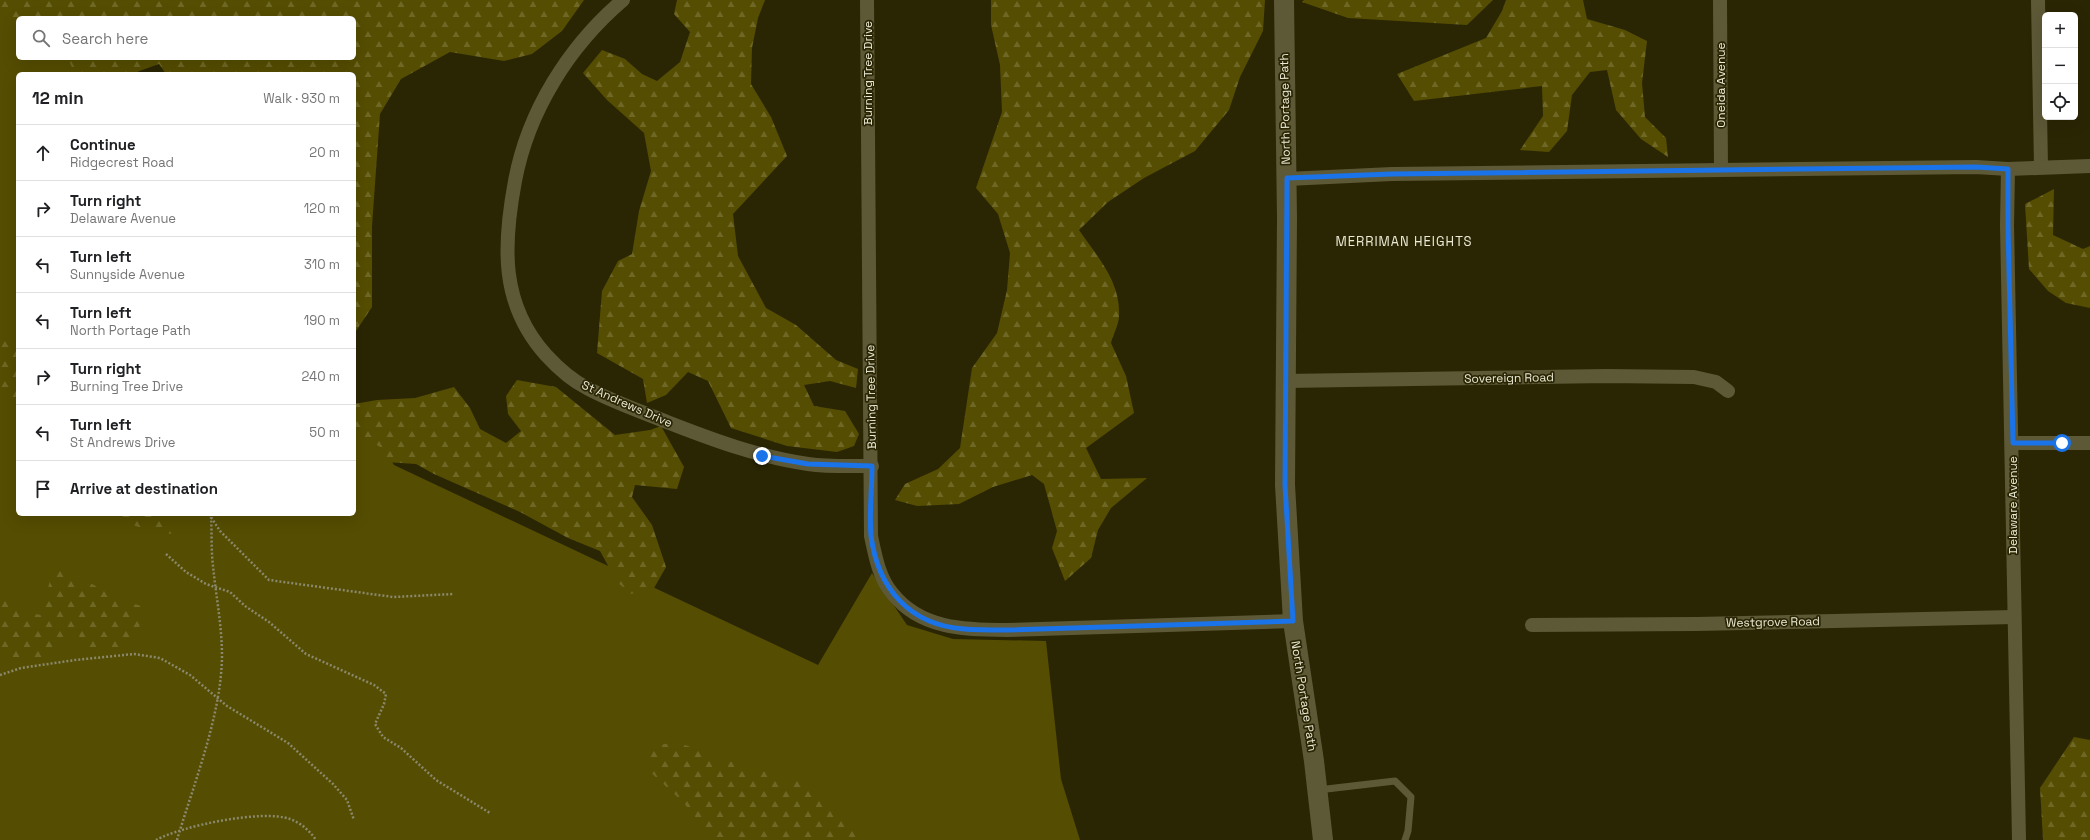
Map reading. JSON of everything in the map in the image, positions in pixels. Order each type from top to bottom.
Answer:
[{"type":"main road","name":"North Portage Path","points":[[1284,0],[1287,178],[1285,485],[1293,621],[1318,790],[1323,840]]},
{"type":"street","name":"St Andrews Drive","points":[[623,0],[579,44],[560,70],[538,112],[518,167],[510,209],[507,264],[517,310],[529,333],[558,368],[586,388],[700,434],[762,456],[808,464],[872,466]]},
{"type":"street","name":"Burning Tree Drive","points":[[867,0],[872,466],[871,536],[878,564],[891,593],[913,613],[939,625],[964,629],[1007,630],[1293,621]]},
{"type":"street","name":"Oneida Avenue","points":[[1720,0],[1721,170]]},
{"type":"street","points":[[2038,0],[2041,167]]},
{"type":"street","points":[[1287,178],[1384,174],[1976,167],[2008,169],[2090,166]]},
{"type":"street","name":"Delaware Avenue","points":[[2008,169],[2013,443],[2014,617],[2019,840]]},
{"type":"street","name":"Sovereign Road","points":[[1286,381],[1606,376],[1694,377],[1716,382],[1728,391]]},
{"type":"street","points":[[2013,443],[2090,443]]},
{"type":"street","name":"Westgrove Road","points":[[1532,626],[2014,617]]},
{"type":"lane","points":[[1318,790],[1395,781],[1411,797],[1408,831],[1405,840]]},
{"type":"path","points":[[177,840],[202,760],[217,698],[222,657],[216,587],[212,564],[210,516]]},
{"type":"path","points":[[211,516],[220,531],[269,580],[393,597],[454,594]]},
{"type":"path","points":[[166,554],[186,572],[216,587],[230,592],[245,606],[269,622],[306,654],[374,685],[386,694],[384,704],[375,724],[382,737],[402,748],[436,780],[490,813]]},
{"type":"path","points":[[0,674],[21,668],[75,660],[134,654],[160,658],[190,676],[217,698],[288,743],[333,784],[347,800],[354,820]]},
{"type":"path","points":[[156,840],[180,829],[207,823],[266,817],[289,819],[301,825],[312,834],[316,840]]},
{"type":"green space","points":[[0,0],[16,16],[16,60],[130,60],[139,72],[16,72],[16,516],[356,516],[356,407],[394,465],[818,665],[872,573],[907,625],[953,639],[1046,641],[1061,779],[1080,840],[0,840]]},
{"type":"green space","points":[[0,0],[584,0],[562,31],[532,54],[504,61],[450,52],[401,79],[380,114],[372,226],[372,307],[356,331],[356,72],[165,72],[159,64],[137,72],[74,72],[70,63],[65,60],[356,60],[356,16],[16,16],[16,28],[0,17]]},
{"type":"green space","points":[[677,0],[765,0],[758,18],[752,48],[751,84],[771,117],[787,156],[733,214],[738,256],[766,308],[796,325],[836,360],[858,369],[856,388],[830,381],[804,385],[814,406],[845,411],[859,434],[854,446],[837,452],[787,446],[731,428],[708,381],[688,372],[666,395],[647,403],[643,379],[597,353],[602,291],[618,261],[632,254],[639,211],[651,171],[644,133],[607,100],[583,73],[602,50],[625,59],[642,74],[657,81],[680,62],[690,32],[674,14]]},
{"type":"green space","points":[[991,0],[1265,0],[1263,31],[1240,77],[1229,110],[1195,151],[1144,178],[1108,202],[1079,230],[1106,270],[1116,292],[1119,304],[1119,319],[1111,343],[1126,376],[1134,413],[1086,448],[1101,479],[1147,478],[1111,508],[1098,530],[1091,558],[1065,581],[1052,548],[1057,531],[1044,484],[1032,475],[993,487],[959,504],[917,506],[895,500],[905,484],[938,469],[960,448],[972,368],[997,333],[1007,290],[1010,253],[998,214],[976,188],[1002,112],[1000,65],[991,25]]},
{"type":"green space","points":[[1304,0],[1493,0],[1467,25],[1348,18],[1302,2]]},
{"type":"green space","points":[[1506,0],[1583,0],[1587,19],[1625,30],[1647,41],[1642,83],[1645,117],[1666,138],[1668,157],[1641,139],[1616,110],[1607,70],[1590,72],[1572,95],[1567,131],[1549,152],[1520,150],[1543,116],[1542,86],[1414,101],[1397,74],[1486,38],[1502,11]]},
{"type":"green space","points":[[2054,189],[2053,235],[2083,249],[2090,246],[2090,308],[2066,303],[2048,291],[2029,269],[2025,204]]},
{"type":"green space","points":[[0,339],[16,341],[16,409],[0,385]]},
{"type":"green space","points":[[517,380],[556,387],[615,435],[650,430],[661,426],[684,467],[677,489],[635,485],[632,497],[652,525],[666,567],[654,588],[631,594],[617,582],[600,551],[568,538],[520,512],[434,474],[416,464],[385,462],[383,449],[356,431],[356,404],[377,400],[415,398],[454,387],[470,408],[480,429],[506,443],[521,431],[508,414],[506,396]]},
{"type":"green space","points":[[113,516],[166,516],[179,534],[152,531]]},
{"type":"green space","points":[[62,567],[122,601],[142,606],[140,625],[135,635],[130,641],[118,648],[104,650],[88,650],[79,636],[62,640],[49,660],[0,661],[0,596],[15,610],[41,615],[53,569]]},
{"type":"green space","points":[[2074,737],[2090,740],[2090,840],[2043,840],[2040,788]]},
{"type":"green space","points":[[677,742],[726,760],[809,785],[861,836],[862,840],[714,840],[683,802],[648,770],[652,746]]},
{"type":"district","name":"MERRIMAN HEIGHTS","points":[[1404,241]]},
{"type":"route","points":[[762,456],[808,464],[872,466],[871,536],[878,564],[891,593],[913,613],[939,625],[964,629],[1007,630],[1293,621],[1285,485],[1287,178],[1392,174],[1976,167],[2008,169],[2013,443],[2062,443]]}]
